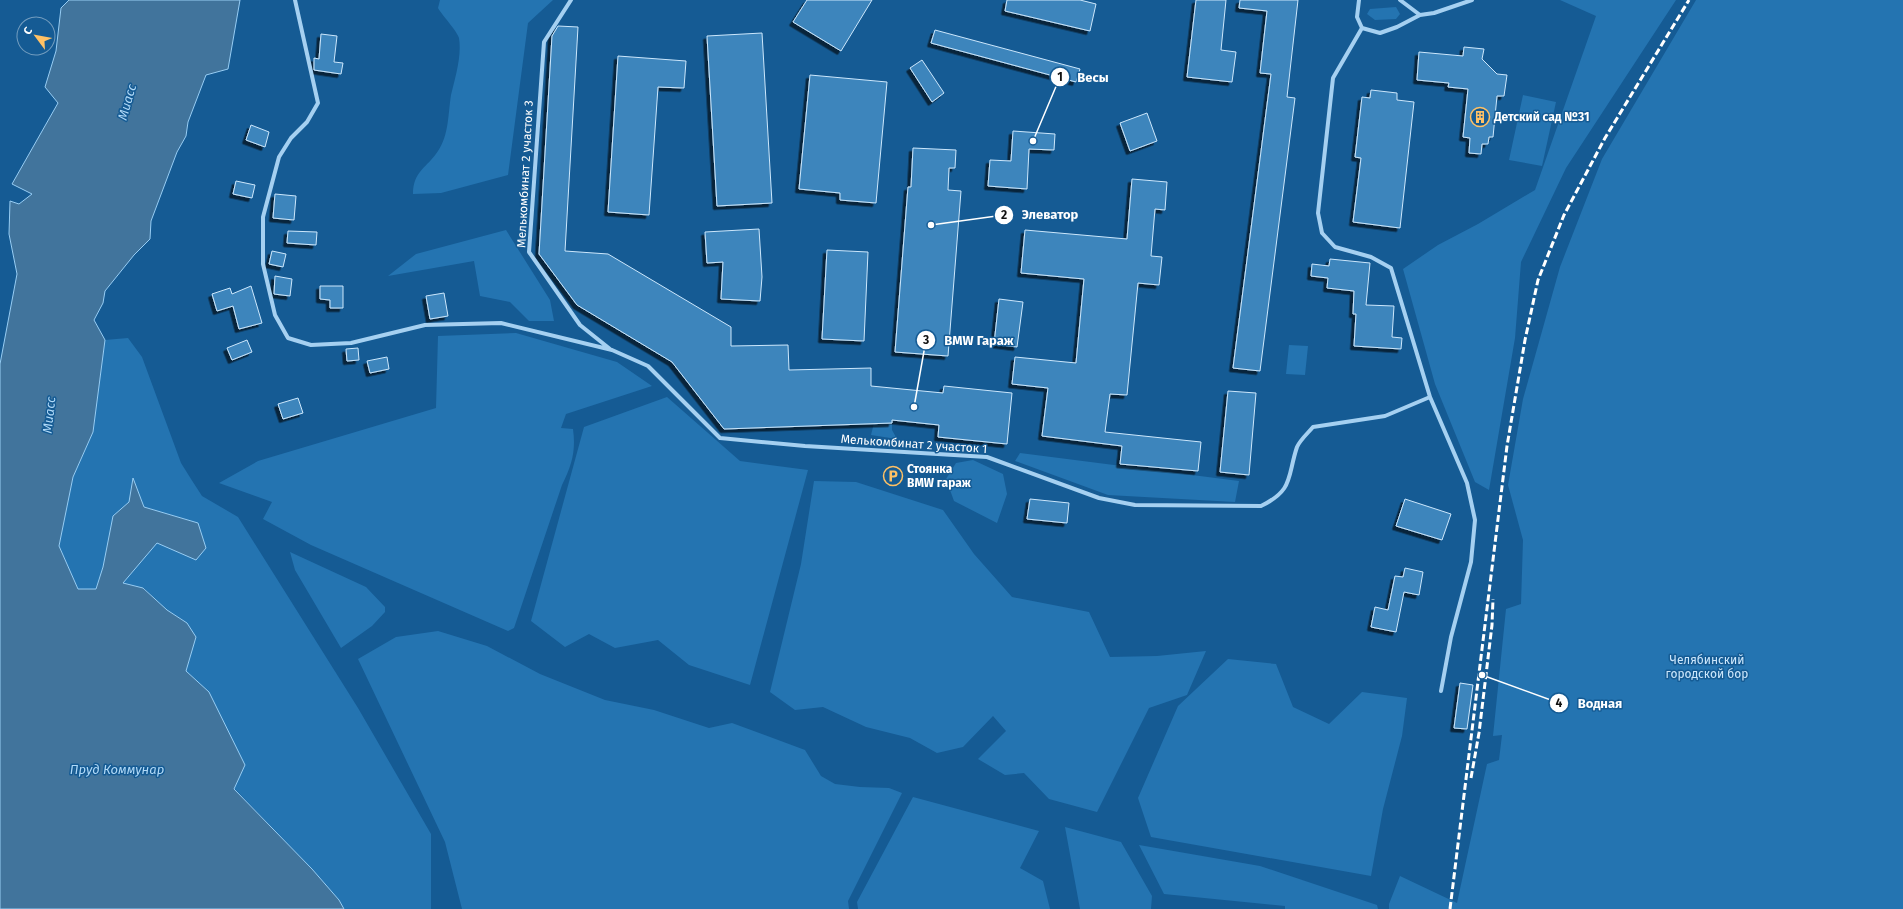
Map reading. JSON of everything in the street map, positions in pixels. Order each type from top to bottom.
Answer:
[{"type":"street","points":[[295,0],[318,103],[307,122],[291,138],[279,157],[263,217],[263,264],[275,316],[288,338],[311,345],[351,343],[424,325],[501,324],[612,350]]},
{"type":"street","name":"Мелькомбинат 2 участок 3","points":[[571,0],[544,42],[529,252],[580,324],[612,350]]},
{"type":"street","points":[[1359,0],[1357,17],[1362,28]]},
{"type":"street","points":[[1400,0],[1420,15]]},
{"type":"street","points":[[1362,28],[1380,33],[1398,27],[1420,15],[1434,13],[1472,0]]},
{"type":"street","points":[[1362,28],[1333,78],[1318,213],[1322,233],[1335,247],[1371,257],[1391,268],[1430,397],[1467,483],[1475,520],[1471,562],[1451,637],[1441,690]]},
{"type":"street","name":"Мелькомбинат 2 участок 1","points":[[612,350],[648,366],[720,438],[805,446],[987,457],[1099,498],[1135,505],[1261,506],[1273,500],[1284,490],[1290,477],[1298,446],[1313,427],[1384,416],[1430,397]]},
{"type":"green space","points":[[440,0],[553,0],[528,23],[508,175],[441,193],[413,194],[415,180],[421,170],[434,157],[442,145],[448,124],[451,95],[460,52],[459,38],[438,8]]},
{"type":"green space","points":[[1560,0],[1676,0],[1566,168],[1521,262],[1515,338],[1489,490],[1475,482],[1435,384],[1403,269],[1438,245],[1478,224],[1535,190],[1596,16]]},
{"type":"green space","name":"Челябинский городской бор","points":[[1696,0],[1903,0],[1903,909],[1389,909],[1389,904],[1400,876],[1457,903],[1487,764],[1499,760],[1502,735],[1493,736],[1506,609],[1521,604],[1523,540],[1508,485],[1523,399],[1560,267],[1602,159]]},
{"type":"green space","points":[[1396,7],[1400,14],[1396,19],[1375,20],[1367,14],[1370,9]]},
{"type":"green space","points":[[1523,95],[1556,102],[1542,166],[1509,160]]},
{"type":"green space","points":[[506,230],[550,300],[554,321],[529,321],[510,302],[480,296],[474,261],[388,276],[416,254]]},
{"type":"green space","points":[[516,333],[617,362],[652,386],[566,414],[561,428],[573,429],[574,444],[572,458],[514,628],[508,631],[311,545],[263,519],[272,502],[219,483],[258,461],[436,408],[438,336]]},
{"type":"green space","points":[[128,338],[142,357],[181,463],[202,496],[238,517],[358,708],[431,834],[431,909],[344,909],[339,900],[312,869],[234,788],[209,692],[186,671],[187,623],[167,610],[144,588],[123,583],[157,542],[198,523],[144,507],[133,479],[129,502],[113,517],[103,567],[96,589],[78,589],[59,546],[73,477],[93,432],[105,340]]},
{"type":"green space","points":[[1289,345],[1308,346],[1305,375],[1286,374]]},
{"type":"green space","points":[[667,397],[740,461],[808,470],[750,685],[689,665],[658,640],[615,648],[589,634],[565,647],[531,621],[584,427]]},
{"type":"green space","points":[[892,415],[892,430],[897,439],[871,435],[874,423]]},
{"type":"green space","points":[[1020,453],[1239,481],[1235,502],[1108,495],[1015,461]]},
{"type":"green space","points":[[973,460],[1003,474],[1007,494],[997,523],[954,501],[946,479],[956,463]]},
{"type":"green space","points":[[814,481],[856,482],[943,510],[974,554],[1012,597],[1089,612],[1110,657],[1157,656],[1206,651],[1187,695],[1149,708],[1097,812],[1049,799],[1024,773],[1005,775],[978,759],[1006,731],[993,716],[963,747],[937,753],[910,738],[866,727],[823,707],[795,710],[770,692],[801,564]]},
{"type":"green space","points":[[290,552],[366,587],[385,607],[385,612],[372,626],[341,648],[295,570]]},
{"type":"green space","points":[[438,631],[487,646],[540,674],[605,700],[654,710],[709,728],[732,723],[805,750],[821,776],[835,784],[889,788],[902,793],[848,901],[849,909],[462,909],[445,842],[358,659],[396,637]]},
{"type":"green space","points":[[1228,659],[1276,664],[1293,707],[1329,724],[1362,692],[1407,698],[1402,736],[1383,809],[1371,876],[1151,837],[1138,798],[1178,706]]},
{"type":"green space","points":[[913,797],[1039,831],[1020,868],[1043,881],[1050,909],[858,909],[857,902]]},
{"type":"green space","points":[[1065,827],[1121,842],[1152,896],[1151,909],[1080,909]]},
{"type":"green space","points":[[1139,845],[1260,866],[1377,905],[1378,909],[1285,909],[1285,906],[1164,894]]},
{"type":"water","name":"Пруд Коммунар","points":[[69,0],[240,0],[228,69],[206,75],[188,122],[186,136],[177,152],[151,221],[150,239],[134,255],[105,291],[103,303],[94,320],[105,340],[93,432],[73,477],[59,546],[78,589],[96,589],[103,567],[113,516],[129,502],[133,478],[144,507],[198,523],[206,548],[196,560],[157,543],[123,583],[143,588],[167,610],[187,623],[196,637],[186,671],[209,692],[245,765],[234,789],[312,869],[339,900],[344,909],[0,909],[0,364],[17,274],[9,234],[10,201],[19,204],[32,194],[12,184],[58,103],[45,87],[54,56],[56,56],[61,8]]},
{"type":"building","points":[[807,0],[872,0],[841,51],[793,22]]},
{"type":"building","points":[[1007,0],[1080,0],[1096,4],[1090,31],[1005,11]]},
{"type":"building","points":[[1196,0],[1226,0],[1221,50],[1236,52],[1232,82],[1187,77]]},
{"type":"building","points":[[1240,0],[1298,0],[1287,97],[1295,98],[1260,371],[1233,368],[1271,74],[1260,73],[1267,11],[1239,8]]},
{"type":"building","points":[[558,26],[578,27],[565,251],[608,254],[731,327],[731,346],[788,345],[789,370],[871,368],[871,386],[943,393],[944,386],[1012,393],[1007,444],[938,437],[939,425],[892,420],[892,423],[724,429],[672,362],[577,305],[539,254],[552,36]]},
{"type":"building","points":[[935,30],[1080,69],[1076,82],[931,43]]},
{"type":"building","points":[[762,33],[772,203],[717,206],[707,36]]},
{"type":"building","points":[[321,34],[337,36],[334,62],[343,63],[341,74],[314,70],[314,58],[319,59]]},
{"type":"building","name":"Детский сад №31","points":[[1464,47],[1484,49],[1482,59],[1497,74],[1507,75],[1504,96],[1497,96],[1493,137],[1489,137],[1488,144],[1482,144],[1481,154],[1469,153],[1470,138],[1463,137],[1468,89],[1448,87],[1449,83],[1417,80],[1419,52],[1463,56]]},
{"type":"building","points":[[618,56],[686,61],[684,88],[658,87],[649,215],[608,212]]},
{"type":"building","points":[[922,60],[944,93],[932,102],[910,68]]},
{"type":"building","points":[[810,75],[887,82],[876,203],[840,200],[840,193],[799,189]]},
{"type":"building","points":[[1371,90],[1397,93],[1397,100],[1414,102],[1400,228],[1353,222],[1361,158],[1355,157],[1362,97],[1370,98]]},
{"type":"building","points":[[1147,113],[1157,141],[1130,151],[1120,123]]},
{"type":"building","points":[[251,125],[269,132],[265,147],[246,140]]},
{"type":"building","points":[[1013,131],[1055,134],[1054,150],[1029,149],[1027,189],[988,186],[990,160],[1011,161]]},
{"type":"building","points":[[913,148],[956,150],[955,168],[949,168],[948,190],[961,191],[948,356],[895,352],[908,187],[911,187]]},
{"type":"building","points":[[1132,179],[1167,182],[1165,210],[1155,209],[1151,256],[1162,257],[1159,285],[1138,283],[1127,395],[1110,394],[1105,432],[1201,442],[1198,471],[1120,464],[1122,446],[1042,436],[1048,388],[1012,384],[1015,357],[1076,363],[1084,279],[1021,273],[1025,230],[1127,239]]},
{"type":"building","points":[[236,181],[255,185],[252,198],[233,194]]},
{"type":"building","points":[[275,194],[296,196],[294,220],[273,218]]},
{"type":"building","points":[[759,229],[762,277],[760,301],[721,299],[723,262],[707,263],[705,232]]},
{"type":"building","points":[[288,231],[317,232],[316,245],[287,243]]},
{"type":"building","points":[[827,250],[868,252],[864,341],[822,339]]},
{"type":"building","points":[[272,251],[286,254],[283,267],[269,264]]},
{"type":"building","points":[[1330,259],[1370,263],[1366,305],[1394,306],[1392,337],[1402,338],[1401,349],[1354,346],[1356,314],[1353,314],[1354,291],[1327,288],[1328,278],[1311,276],[1312,264],[1329,266]]},
{"type":"building","points":[[275,276],[292,279],[290,296],[274,294]]},
{"type":"building","points":[[251,286],[262,323],[239,329],[233,306],[217,311],[212,294],[230,288],[232,294]]},
{"type":"building","points":[[320,286],[343,286],[343,308],[330,308],[330,300],[320,299]]},
{"type":"building","points":[[444,293],[448,316],[430,319],[426,296]]},
{"type":"building","points":[[999,299],[1023,302],[1017,347],[994,344]]},
{"type":"building","points":[[247,340],[252,352],[232,360],[227,348]]},
{"type":"building","points":[[358,348],[359,360],[347,361],[346,349]]},
{"type":"building","points":[[387,357],[389,369],[370,373],[367,361]]},
{"type":"building","points":[[1228,391],[1256,393],[1249,475],[1220,472]]},
{"type":"building","points":[[298,398],[303,413],[283,419],[278,404]]},
{"type":"building","points":[[1030,499],[1069,503],[1067,523],[1027,519]]},
{"type":"building","points":[[1405,499],[1451,514],[1442,540],[1396,526]]},
{"type":"building","points":[[1405,568],[1423,572],[1419,595],[1404,592],[1396,632],[1371,627],[1375,607],[1388,610],[1395,576],[1403,577]]},
{"type":"building","points":[[1460,683],[1473,685],[1467,729],[1454,728]]},
{"type":"railway","points":[[1450,909],[1507,446],[1525,340],[1538,280],[1564,215],[1605,138],[1689,0]]},
{"type":"railway","points":[[1471,778],[1479,733],[1492,625],[1493,599]]},
{"type":"place","name":"Детский сад №31","points":[[1480,117]]},
{"type":"place","name":"Весы","points":[[1033,141]]},
{"type":"place","name":"Элеватор","points":[[931,225]]},
{"type":"place","name":"BMW Гараж","points":[[914,407]]},
{"type":"place","name":"Стоянка BMW гараж","points":[[893,476]]},
{"type":"place","name":"Водная","points":[[1482,675]]},
{"type":"water label","name":"Миасс","points":[[127,102]]},
{"type":"water label","name":"Миасс","points":[[49,415]]}]
